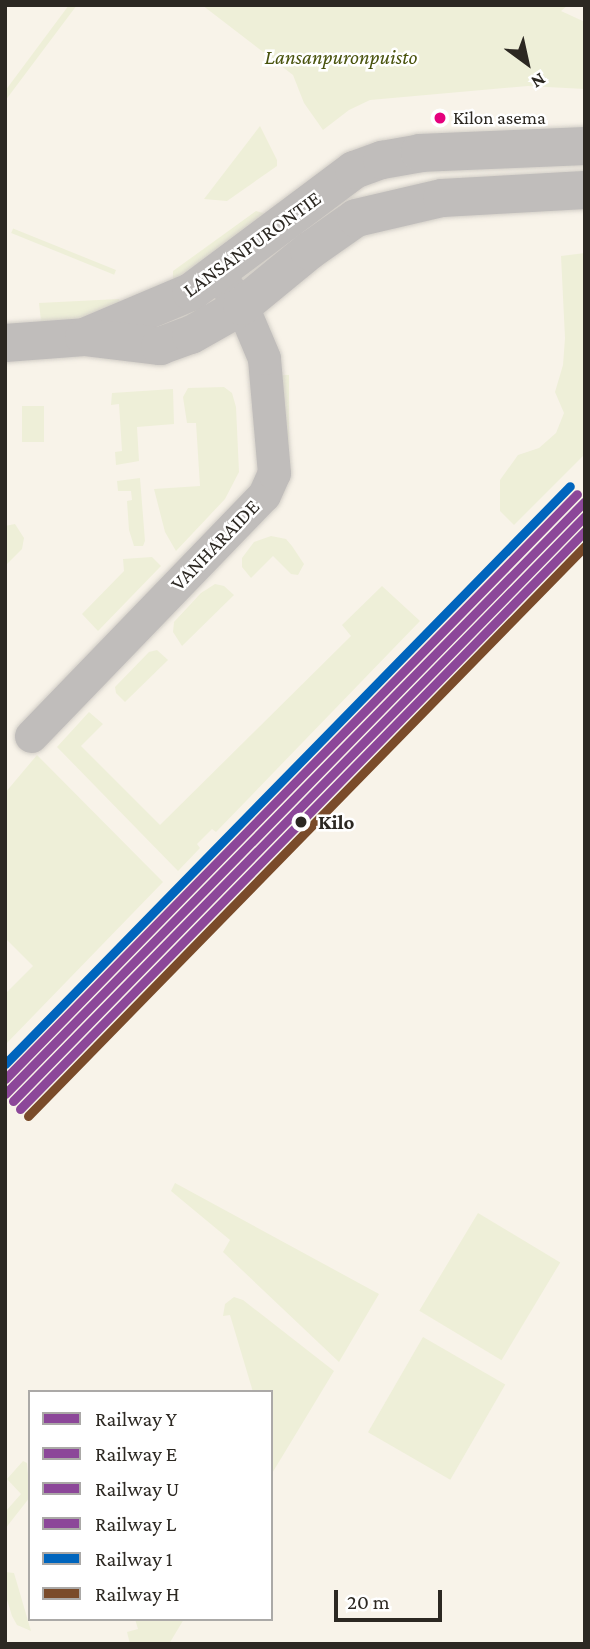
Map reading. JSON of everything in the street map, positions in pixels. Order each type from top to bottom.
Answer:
[{"type":"street","name":"LANSANPURONTIE","points":[[84,337],[191,292],[333,183],[354,170],[382,160],[420,153],[585,146]]},
{"type":"street","name":"LANSANPURONTIE","points":[[84,337],[160,346],[191,335],[242,306],[309,251],[356,218],[443,198],[585,190]]},
{"type":"street","name":"VANHARAIDE","points":[[30,736],[264,495],[274,473],[264,358],[242,306],[217,274]]},
{"type":"street","points":[[5,343],[84,337]]},
{"type":"green space","points":[[69,5],[77,5],[5,101],[5,91]]},
{"type":"green space","name":"Lansanpuronpuisto","points":[[202,5],[568,5],[561,11],[585,22],[585,89],[528,86],[370,100],[349,110],[323,130],[304,103],[293,75]]},
{"type":"green space","points":[[260,126],[277,160],[277,166],[227,201],[204,199]]},
{"type":"green space","points":[[256,211],[266,214],[176,281],[173,278],[173,271]]},
{"type":"green space","points":[[13,228],[116,270],[114,275],[11,233]]},
{"type":"green space","points":[[585,253],[585,454],[514,525],[500,511],[500,480],[518,455],[539,448],[556,433],[564,413],[555,392],[563,365],[565,338],[561,256]]},
{"type":"green space","points":[[119,299],[122,311],[92,321],[41,321],[39,303]]},
{"type":"green space","points":[[278,375],[289,375],[289,479],[278,479]]},
{"type":"green space","points":[[224,387],[232,393],[236,407],[239,472],[225,499],[176,551],[165,532],[154,489],[200,486],[196,423],[187,423],[183,397],[188,388]]},
{"type":"green space","points":[[173,389],[174,424],[137,427],[139,461],[116,465],[115,452],[122,451],[119,404],[111,405],[112,393]]},
{"type":"green space","points":[[22,406],[44,406],[44,442],[22,442]]},
{"type":"green space","points":[[140,478],[145,541],[143,546],[134,546],[129,530],[127,501],[132,500],[131,491],[118,491],[117,481]]},
{"type":"green space","points":[[15,524],[24,538],[22,549],[5,566],[5,526]]},
{"type":"green space","points":[[271,536],[286,539],[292,546],[304,564],[298,575],[291,574],[273,556],[251,578],[242,567],[242,558],[254,542]]},
{"type":"green space","points":[[152,557],[161,566],[98,631],[82,614],[124,571],[123,559]]},
{"type":"green space","points":[[215,584],[224,586],[234,595],[182,646],[173,632],[174,622],[201,593]]},
{"type":"green space","points":[[382,586],[420,621],[216,832],[212,829],[197,844],[200,848],[178,871],[57,747],[89,712],[103,724],[81,746],[160,825],[351,636],[342,625]]},
{"type":"green space","points":[[157,650],[168,660],[125,702],[116,693],[115,687],[149,652]]},
{"type":"green space","points":[[37,755],[163,882],[5,1045],[5,994],[33,966],[5,938],[5,793]]},
{"type":"green space","points":[[175,1183],[379,1294],[339,1362],[223,1252],[230,1240],[171,1191]]},
{"type":"green space","points":[[478,1213],[560,1262],[502,1360],[419,1311]]},
{"type":"green space","points":[[234,1297],[243,1300],[334,1371],[273,1472],[273,1390],[252,1390],[230,1315],[223,1316],[225,1304]]},
{"type":"green space","points":[[423,1337],[505,1384],[450,1480],[368,1432]]},
{"type":"green space","points":[[23,1461],[27,1463],[28,1500],[5,1529],[5,1512],[21,1494],[7,1479]]},
{"type":"green space","points":[[5,1572],[14,1573],[31,1631],[17,1625],[5,1593]]},
{"type":"green space","points":[[136,1621],[183,1621],[169,1644],[130,1644],[127,1632],[138,1629]]},
{"type":"rail line","name":"1","points":[[5,1064],[570,486]]},
{"type":"rail line","name":"U","points":[[5,1079],[577,494]]},
{"type":"rail line","name":"Y","points":[[5,1094],[585,501]]},
{"type":"rail line","name":"E","points":[[13,1101],[585,516]]},
{"type":"rail line","name":"L","points":[[20,1109],[585,531]]},
{"type":"rail line","name":"H","points":[[28,1116],[585,546]]},
{"type":"place","name":"Kilon asema","points":[[440,118]]},
{"type":"place","name":"Kilo","points":[[301,822]]}]
